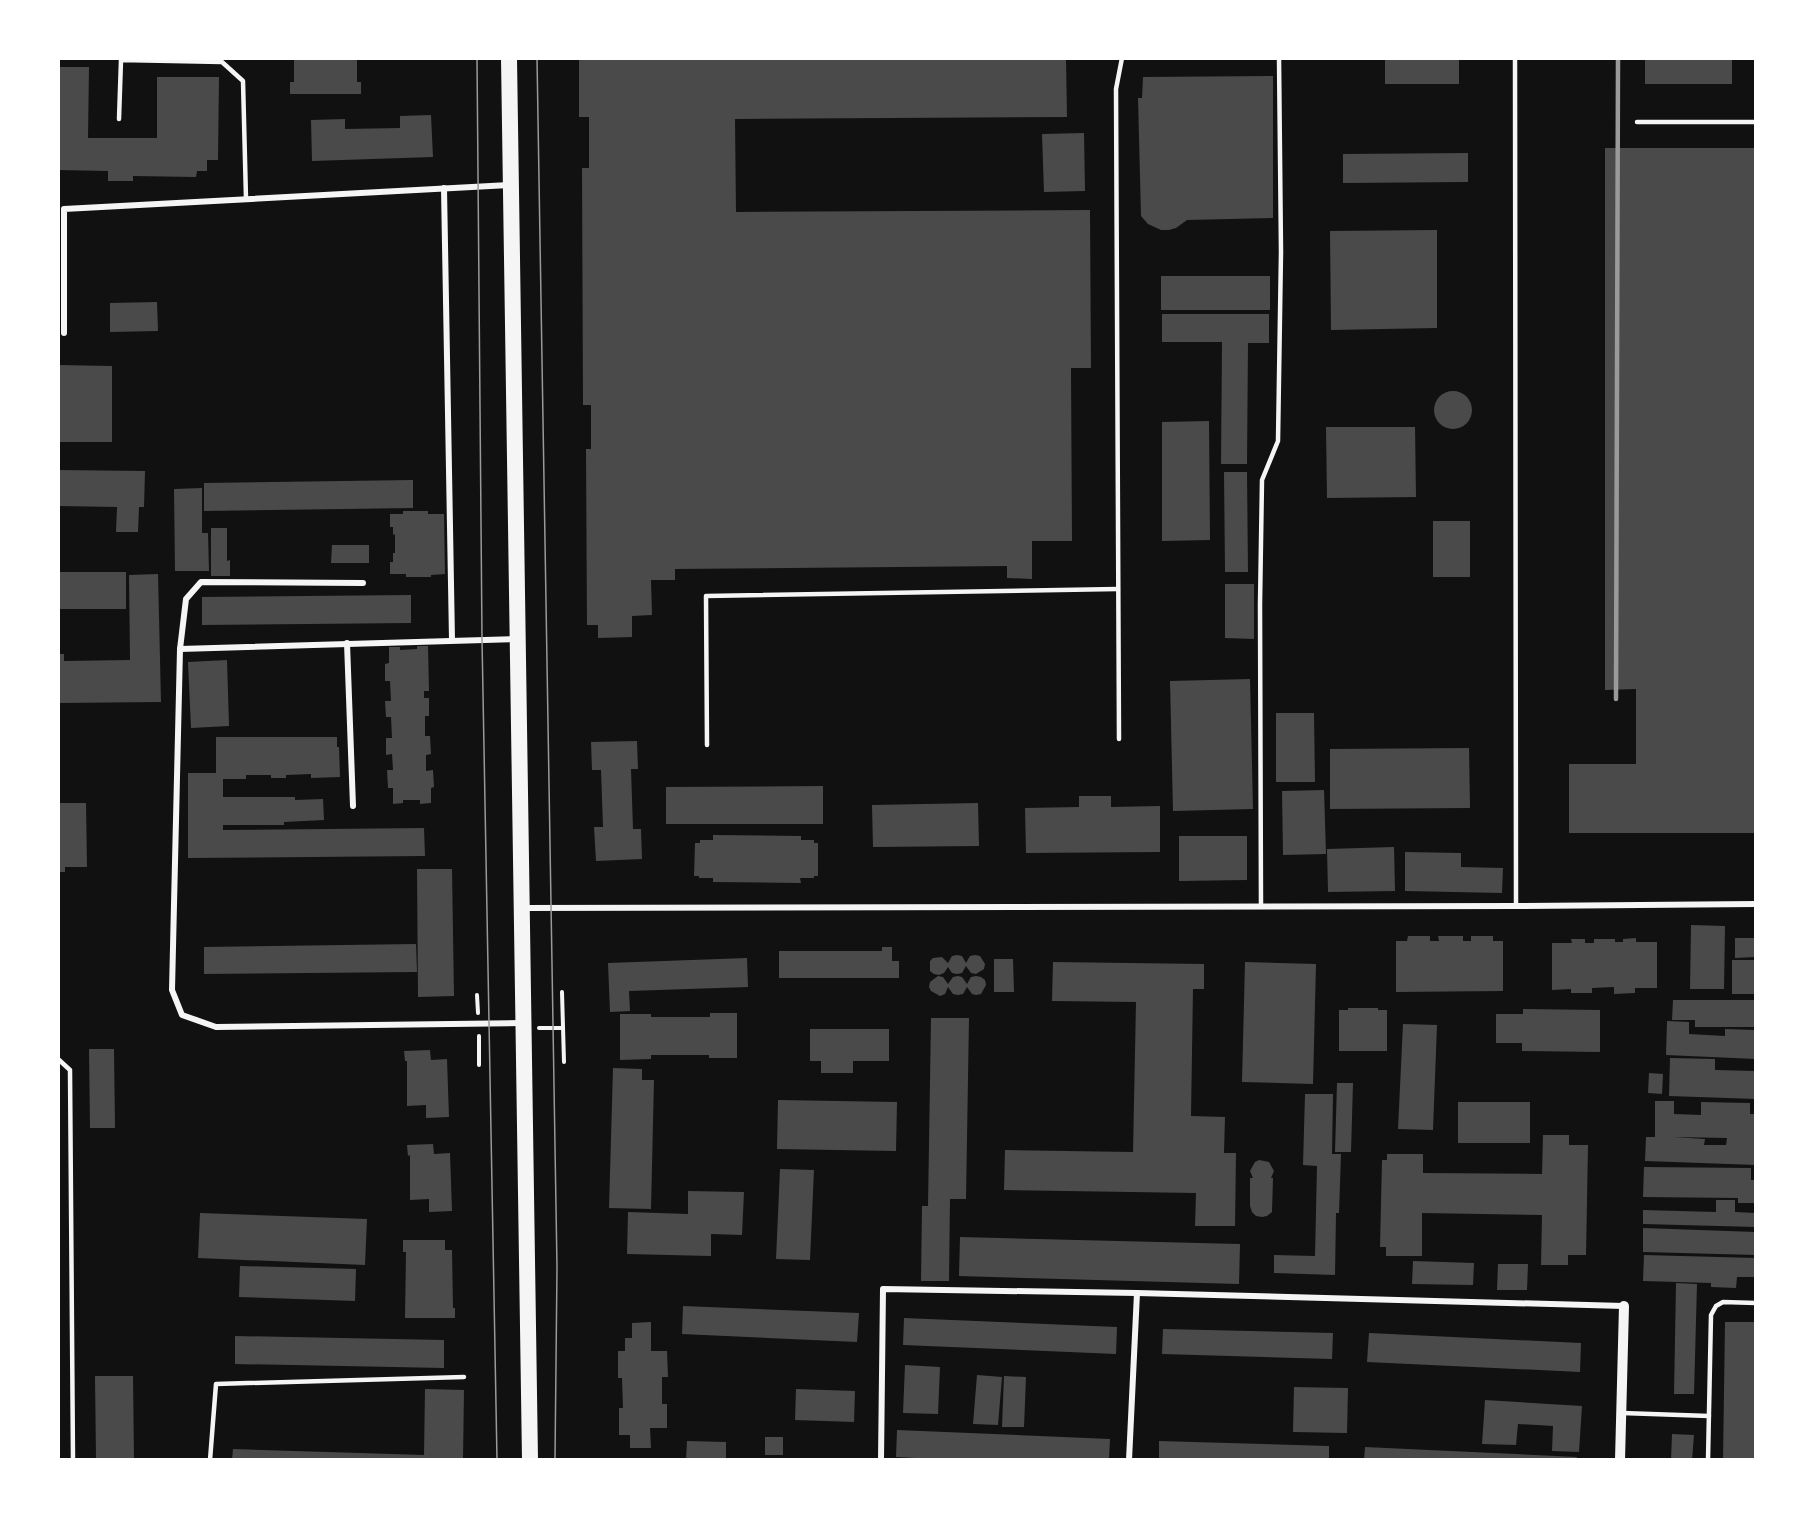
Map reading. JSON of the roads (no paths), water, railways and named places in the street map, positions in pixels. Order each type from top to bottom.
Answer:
[{"type":"highway","points":[[509,58],[530,1460]]},
{"type":"street","points":[[64,333],[64,209],[511,185]]},
{"type":"street","points":[[444,188],[452,640]]},
{"type":"street","points":[[363,583],[201,582],[186,599],[180,649],[172,990],[182,1015],[216,1027],[523,1023]]},
{"type":"street","points":[[180,649],[518,639]]},
{"type":"street","points":[[347,643],[353,806]]},
{"type":"street","points":[[522,908],[1755,904]]},
{"type":"street","points":[[881,1460],[883,1289],[1137,1293],[1624,1306],[1620,1460]]},
{"type":"street","points":[[1129,1460],[1137,1293]]},
{"type":"lane","points":[[1119,739],[1116,89],[1122,58]]},
{"type":"lane","points":[[1261,906],[1262,480],[1278,441],[1281,252],[1279,58]]},
{"type":"lane","points":[[1515,58],[1516,906]]},
{"type":"lane","points":[[119,119],[121,60],[222,62],[243,81],[246,199]]},
{"type":"lane","points":[[1637,122],[1755,122]]},
{"type":"lane","points":[[707,745],[706,596],[1118,589]]},
{"type":"lane","points":[[58,1059],[70,1070],[73,1460]]},
{"type":"lane","points":[[1708,1460],[1712,1315],[1716,1306],[1723,1302],[1755,1303]]},
{"type":"lane","points":[[210,1460],[216,1384],[464,1377]]},
{"type":"lane","points":[[1622,1413],[1709,1416]]},
{"type":"tram line","points":[[477,58],[482,639],[497,1460]]},
{"type":"tram line","points":[[537,58],[557,1267],[555,1460]]},
{"type":"railway","points":[[1616,699],[1618,58]]}]
